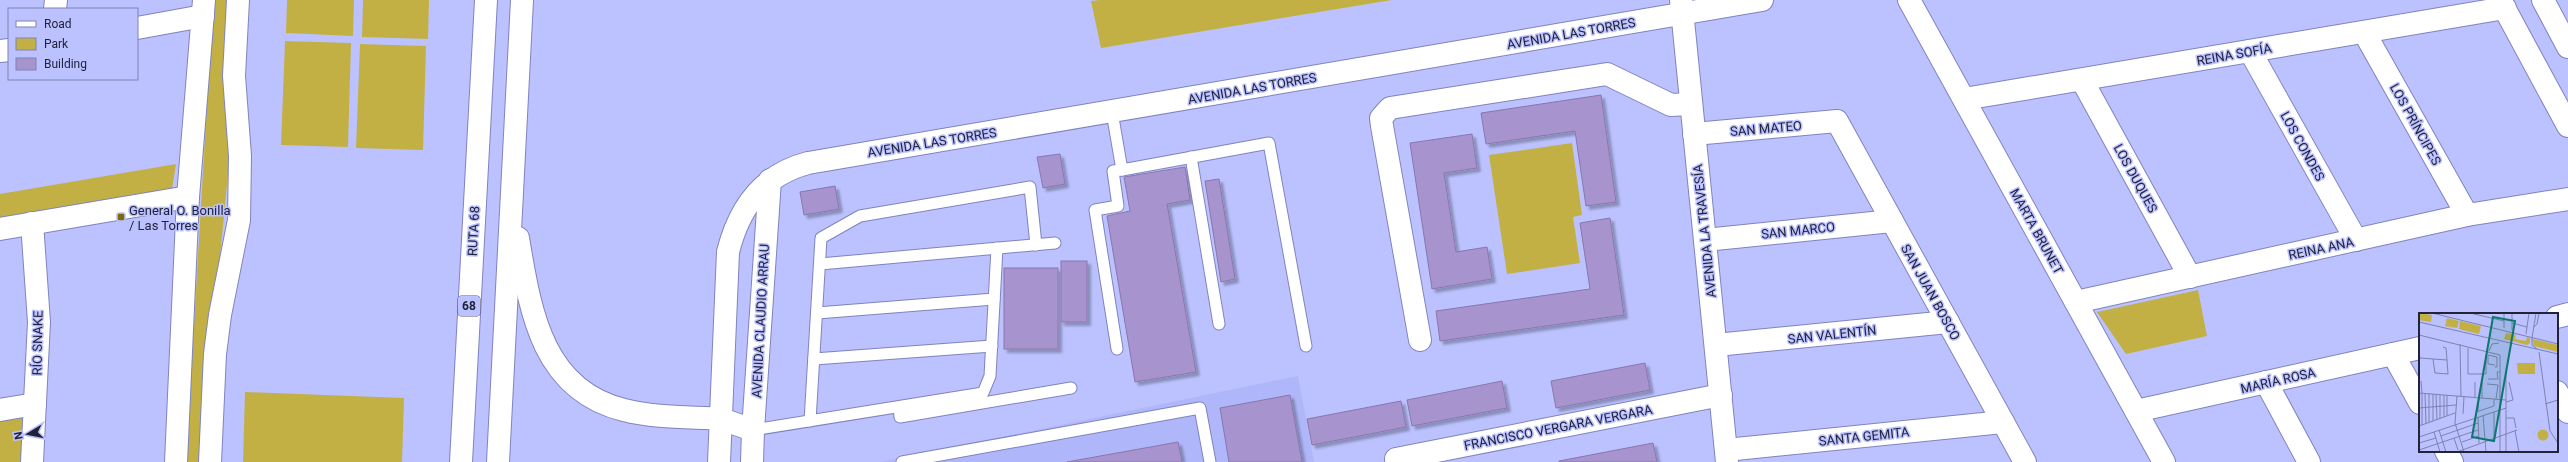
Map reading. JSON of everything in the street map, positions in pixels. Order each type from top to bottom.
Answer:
[{"type":"main road","points":[[210,462],[215,354],[220,315],[239,220],[240,156],[234,76],[238,0]]},
{"type":"main road","name":"RUTA 68","points":[[461,462],[486,0]]},
{"type":"main road","points":[[498,462],[522,0]]},
{"type":"main road","name":"AVENIDA LAS TORRES","points":[[721,418],[726,268],[732,236],[751,198],[770,180],[785,171],[808,163],[1112,112],[1682,7],[1762,0]]},
{"type":"main road","name":"MARTA BRUNET","points":[[1909,0],[2164,462]]},
{"type":"main road","points":[[2543,0],[2568,47]]},
{"type":"main road","points":[[2502,4],[2568,126]]},
{"type":"main road","name":"REINA SOFÍA","points":[[1964,99],[2364,32],[2502,4]]},
{"type":"main road","name":"AVENIDA LA TRAVESÍA","points":[[1682,7],[1727,456]]},
{"type":"main road","points":[[138,28],[204,8],[188,197],[176,462]]},
{"type":"main road","name":"LOS PRÍNCIPES","points":[[2364,32],[2467,215]]},
{"type":"main road","name":"LOS CONDES","points":[[2250,51],[2356,240]]},
{"type":"main road","points":[[1420,340],[1382,126],[1381,118],[1390,108],[1607,74],[1671,105],[1691,104]]},
{"type":"main road","name":"LOS DUQUES","points":[[2082,80],[2190,277]]},
{"type":"main road","name":"SAN MATEO","points":[[1694,134],[1837,121]]},
{"type":"main road","name":"SAN JUAN BOSCO","points":[[1837,121],[2024,462]]},
{"type":"main road","name":"AVENIDA CLAUDIO ARRAU","points":[[752,462],[770,180]]},
{"type":"main road","points":[[0,229],[188,197]]},
{"type":"main road","points":[[512,197],[532,312],[546,349],[564,374],[590,397],[622,410],[648,414],[721,418],[753,430]]},
{"type":"main road","name":"REINA ANA","points":[[2076,302],[2467,215],[2568,199]]},
{"type":"main road","name":"SAN MARCO","points":[[1705,240],[1892,221]]},
{"type":"main road","name":"RÍO SNAKE","points":[[32,223],[39,322],[32,462]]},
{"type":"main road","points":[[2558,317],[2568,314]]},
{"type":"main road","name":"SAN VALENTÍN","points":[[1716,345],[1948,322]]},
{"type":"main road","name":"MARÍA ROSA","points":[[2136,411],[2419,348]]},
{"type":"main road","points":[[2393,354],[2419,401]]},
{"type":"main road","points":[[2266,382],[2309,462]]},
{"type":"main road","points":[[2558,394],[2568,412]]},
{"type":"main road","name":"FRANCISCO VERGARA VERGARA","points":[[1396,459],[1721,396]]},
{"type":"main road","points":[[0,410],[35,404]]},
{"type":"main road","points":[[719,462],[721,418]]},
{"type":"main road","name":"SANTA GEMITA","points":[[1727,456],[2003,422]]},
{"type":"main road","points":[[2447,452],[2452,462]]},
{"type":"lane","points":[[1112,112],[1122,170]]},
{"type":"lane","points":[[1117,349],[1095,210],[1118,206],[1113,171],[1269,143],[1306,346]]},
{"type":"lane","points":[[1191,157],[1220,324]]},
{"type":"lane","points":[[810,421],[821,238],[860,216],[1030,187],[1036,245]]},
{"type":"lane","points":[[820,264],[1055,243]]},
{"type":"lane","points":[[753,430],[983,393],[990,376],[997,248]]},
{"type":"lane","points":[[817,313],[994,299]]},
{"type":"lane","points":[[814,359],[992,346]]},
{"type":"lane","points":[[899,407],[900,417],[1071,388]]},
{"type":"lane","points":[[902,462],[1200,408],[1210,462]]},
{"type":"shaded area","points":[[1298,376],[1314,462],[881,462]]},
{"type":"green space","points":[[213,0],[229,0],[230,154],[200,462],[186,462]]},
{"type":"green space","points":[[287,0],[354,0],[353,36],[286,33]]},
{"type":"green space","points":[[363,0],[429,0],[428,39],[362,37]]},
{"type":"green space","points":[[1392,0],[1101,48],[1091,1]]},
{"type":"green space","points":[[285,41],[351,43],[348,147],[281,145]]},
{"type":"green space","points":[[360,44],[426,46],[423,150],[356,148]]},
{"type":"green space","points":[[1572,143],[1582,215],[1573,217],[1580,263],[1507,274],[1489,155]]},
{"type":"green space","points":[[176,164],[172,189],[0,218],[0,194]]},
{"type":"green space","points":[[2198,290],[2207,336],[2126,354],[2097,312]]},
{"type":"green space","points":[[245,392],[404,398],[402,462],[243,462]]},
{"type":"green space","points":[[25,416],[23,462],[0,462],[0,421]]},
{"type":"building","points":[[1601,95],[1616,202],[1586,206],[1575,131],[1486,144],[1481,113]]},
{"type":"building","points":[[1472,134],[1477,168],[1444,173],[1456,252],[1487,247],[1492,279],[1432,289],[1410,143]]},
{"type":"building","points":[[1060,154],[1065,184],[1043,188],[1037,157]]},
{"type":"building","points":[[1185,167],[1190,200],[1167,204],[1196,372],[1135,382],[1107,216],[1130,211],[1124,177]]},
{"type":"building","points":[[1219,179],[1235,279],[1221,282],[1205,181]]},
{"type":"building","points":[[835,186],[839,209],[804,215],[800,192]]},
{"type":"building","points":[[1610,218],[1624,315],[1440,341],[1436,311],[1590,289],[1580,223]]},
{"type":"building","points":[[1061,261],[1087,261],[1087,322],[1061,322]]},
{"type":"building","points":[[1004,268],[1058,268],[1058,349],[1004,349]]},
{"type":"building","points":[[1645,363],[1650,390],[1556,408],[1551,381]]},
{"type":"building","points":[[1502,381],[1507,408],[1412,426],[1407,400]]},
{"type":"building","points":[[1290,395],[1302,462],[1229,462],[1220,408]]},
{"type":"building","points":[[1401,401],[1406,427],[1312,445],[1307,419]]},
{"type":"building","points":[[1178,442],[1182,462],[1067,462]]},
{"type":"building","points":[[1653,443],[1657,462],[1559,462],[1559,461]]},
{"type":"place","name":"General O. Bonilla / Las Torres","points":[[121,217]]}]
